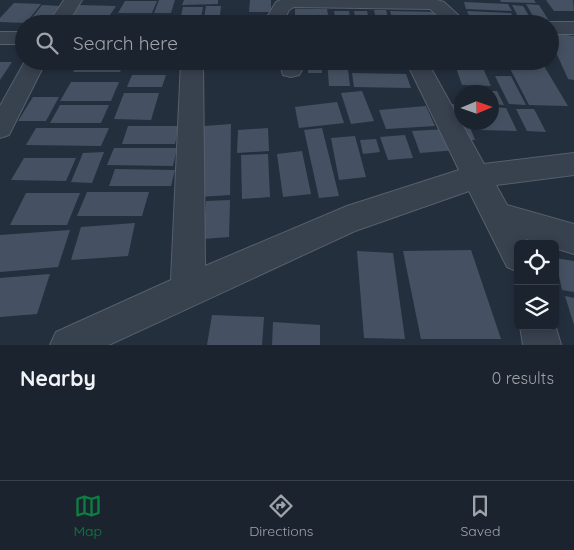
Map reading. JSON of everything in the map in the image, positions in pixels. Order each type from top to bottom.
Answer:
[{"type":"street","points":[[63,15],[72,0]]},
{"type":"street","points":[[277,15],[282,6],[292,2],[431,4],[438,6],[448,15]]},
{"type":"street","points":[[559,28],[574,28]]},
{"type":"street","points":[[0,38],[15,38]]},
{"type":"street","points":[[0,128],[31,70]]},
{"type":"street","points":[[188,289],[192,70]]},
{"type":"street","points":[[421,70],[478,176],[514,248]]},
{"type":"street","points":[[69,345],[188,289],[347,220],[478,176],[574,164]]},
{"type":"street","points":[[497,216],[574,239]]},
{"type":"street","points":[[539,330],[542,345]]},
{"type":"building","points":[[159,0],[175,0],[171,13],[154,13]]},
{"type":"building","points":[[184,0],[218,0],[218,4],[182,5]]},
{"type":"building","points":[[250,0],[271,0],[271,12],[249,12]]},
{"type":"building","points":[[500,0],[534,0],[536,3],[501,2]]},
{"type":"building","points":[[546,0],[573,0],[574,11],[554,11]]},
{"type":"building","points":[[125,1],[157,1],[152,13],[118,13]]},
{"type":"building","points":[[464,2],[508,4],[512,11],[466,9]]},
{"type":"building","points":[[14,3],[41,4],[32,15],[15,15],[15,23],[0,22],[0,18]]},
{"type":"building","points":[[526,4],[539,5],[545,15],[532,15]]},
{"type":"building","points":[[42,5],[60,6],[54,15],[34,15]]},
{"type":"building","points":[[78,5],[116,6],[110,15],[71,15]]},
{"type":"building","points":[[512,5],[523,6],[528,15],[517,15]]},
{"type":"building","points":[[206,6],[221,6],[220,15],[204,15]]},
{"type":"building","points":[[183,7],[203,7],[202,15],[181,15]]},
{"type":"building","points":[[295,9],[327,9],[328,15],[295,15]]},
{"type":"building","points":[[374,10],[386,10],[387,15],[375,15]]},
{"type":"building","points":[[334,11],[349,11],[350,15],[335,15]]},
{"type":"building","points":[[354,11],[367,11],[368,15],[355,15]]},
{"type":"building","points":[[390,11],[441,12],[442,15],[391,15]]},
{"type":"building","points":[[467,11],[511,13],[512,15],[469,15]]},
{"type":"building","points":[[559,34],[574,36],[574,80],[568,79],[559,59]]},
{"type":"building","points":[[0,62],[12,62],[0,80]]},
{"type":"building","points":[[74,70],[121,70],[120,72],[73,72]]},
{"type":"building","points":[[308,70],[322,70],[322,73],[308,73]]},
{"type":"building","points":[[328,70],[348,70],[350,86],[329,86]]},
{"type":"building","points":[[457,70],[484,70],[491,85],[462,85]]},
{"type":"building","points":[[511,70],[546,70],[568,106],[529,105]]},
{"type":"building","points":[[352,73],[406,74],[411,88],[354,87]]},
{"type":"building","points":[[132,75],[166,75],[162,87],[127,87]]},
{"type":"building","points":[[495,76],[511,76],[526,105],[509,104]]},
{"type":"building","points":[[71,82],[119,82],[111,101],[60,101]]},
{"type":"building","points":[[362,91],[374,121],[351,124],[341,93]]},
{"type":"building","points":[[124,93],[159,93],[151,120],[114,119]]},
{"type":"building","points":[[499,95],[504,105],[499,105]]},
{"type":"building","points":[[33,97],[59,97],[46,121],[18,121]]},
{"type":"building","points":[[337,102],[344,123],[299,128],[295,107]]},
{"type":"building","points":[[60,105],[109,105],[101,123],[50,123]]},
{"type":"building","points":[[426,106],[435,126],[386,129],[379,110]]},
{"type":"building","points":[[499,108],[506,108],[517,131],[478,130],[499,130]]},
{"type":"building","points":[[516,109],[534,109],[546,132],[527,131]]},
{"type":"building","points":[[231,124],[230,195],[198,197],[204,126]]},
{"type":"building","points":[[128,126],[179,126],[175,144],[122,144]]},
{"type":"building","points":[[36,128],[109,128],[101,146],[26,145]]},
{"type":"building","points":[[268,128],[269,151],[237,153],[238,130]]},
{"type":"building","points":[[322,128],[339,196],[319,198],[304,130]]},
{"type":"building","points":[[446,129],[457,150],[420,153],[412,131]]},
{"type":"building","points":[[461,130],[471,130],[475,140],[464,140]]},
{"type":"building","points":[[405,135],[413,158],[388,160],[380,137]]},
{"type":"building","points":[[355,136],[366,177],[339,180],[331,138]]},
{"type":"building","points":[[376,139],[380,152],[363,154],[360,140]]},
{"type":"building","points":[[114,148],[177,148],[173,166],[107,165]]},
{"type":"building","points":[[302,151],[311,194],[283,197],[277,154]]},
{"type":"building","points":[[104,152],[92,183],[71,182],[83,153]]},
{"type":"building","points":[[268,154],[270,197],[242,199],[241,155]]},
{"type":"building","points":[[24,158],[76,158],[66,181],[11,180]]},
{"type":"building","points":[[115,169],[175,170],[171,186],[109,186]]},
{"type":"building","points":[[87,192],[149,192],[142,216],[77,216]]},
{"type":"building","points":[[26,193],[80,193],[67,225],[10,225]]},
{"type":"building","points":[[230,200],[229,237],[203,239],[206,201]]},
{"type":"building","points":[[135,223],[128,256],[71,260],[81,227]]},
{"type":"building","points":[[70,230],[58,267],[0,272],[0,235]]},
{"type":"building","points":[[471,250],[501,339],[421,339],[403,251]]},
{"type":"building","points":[[357,251],[393,253],[405,339],[364,338]]},
{"type":"building","points":[[559,259],[574,261],[574,292],[562,290],[559,276]]},
{"type":"building","points":[[50,274],[37,314],[0,317],[0,278]]},
{"type":"building","points":[[565,296],[574,298],[574,325]]},
{"type":"building","points":[[212,315],[264,317],[262,345],[207,345]]},
{"type":"building","points":[[273,322],[320,325],[320,345],[272,345]]}]
